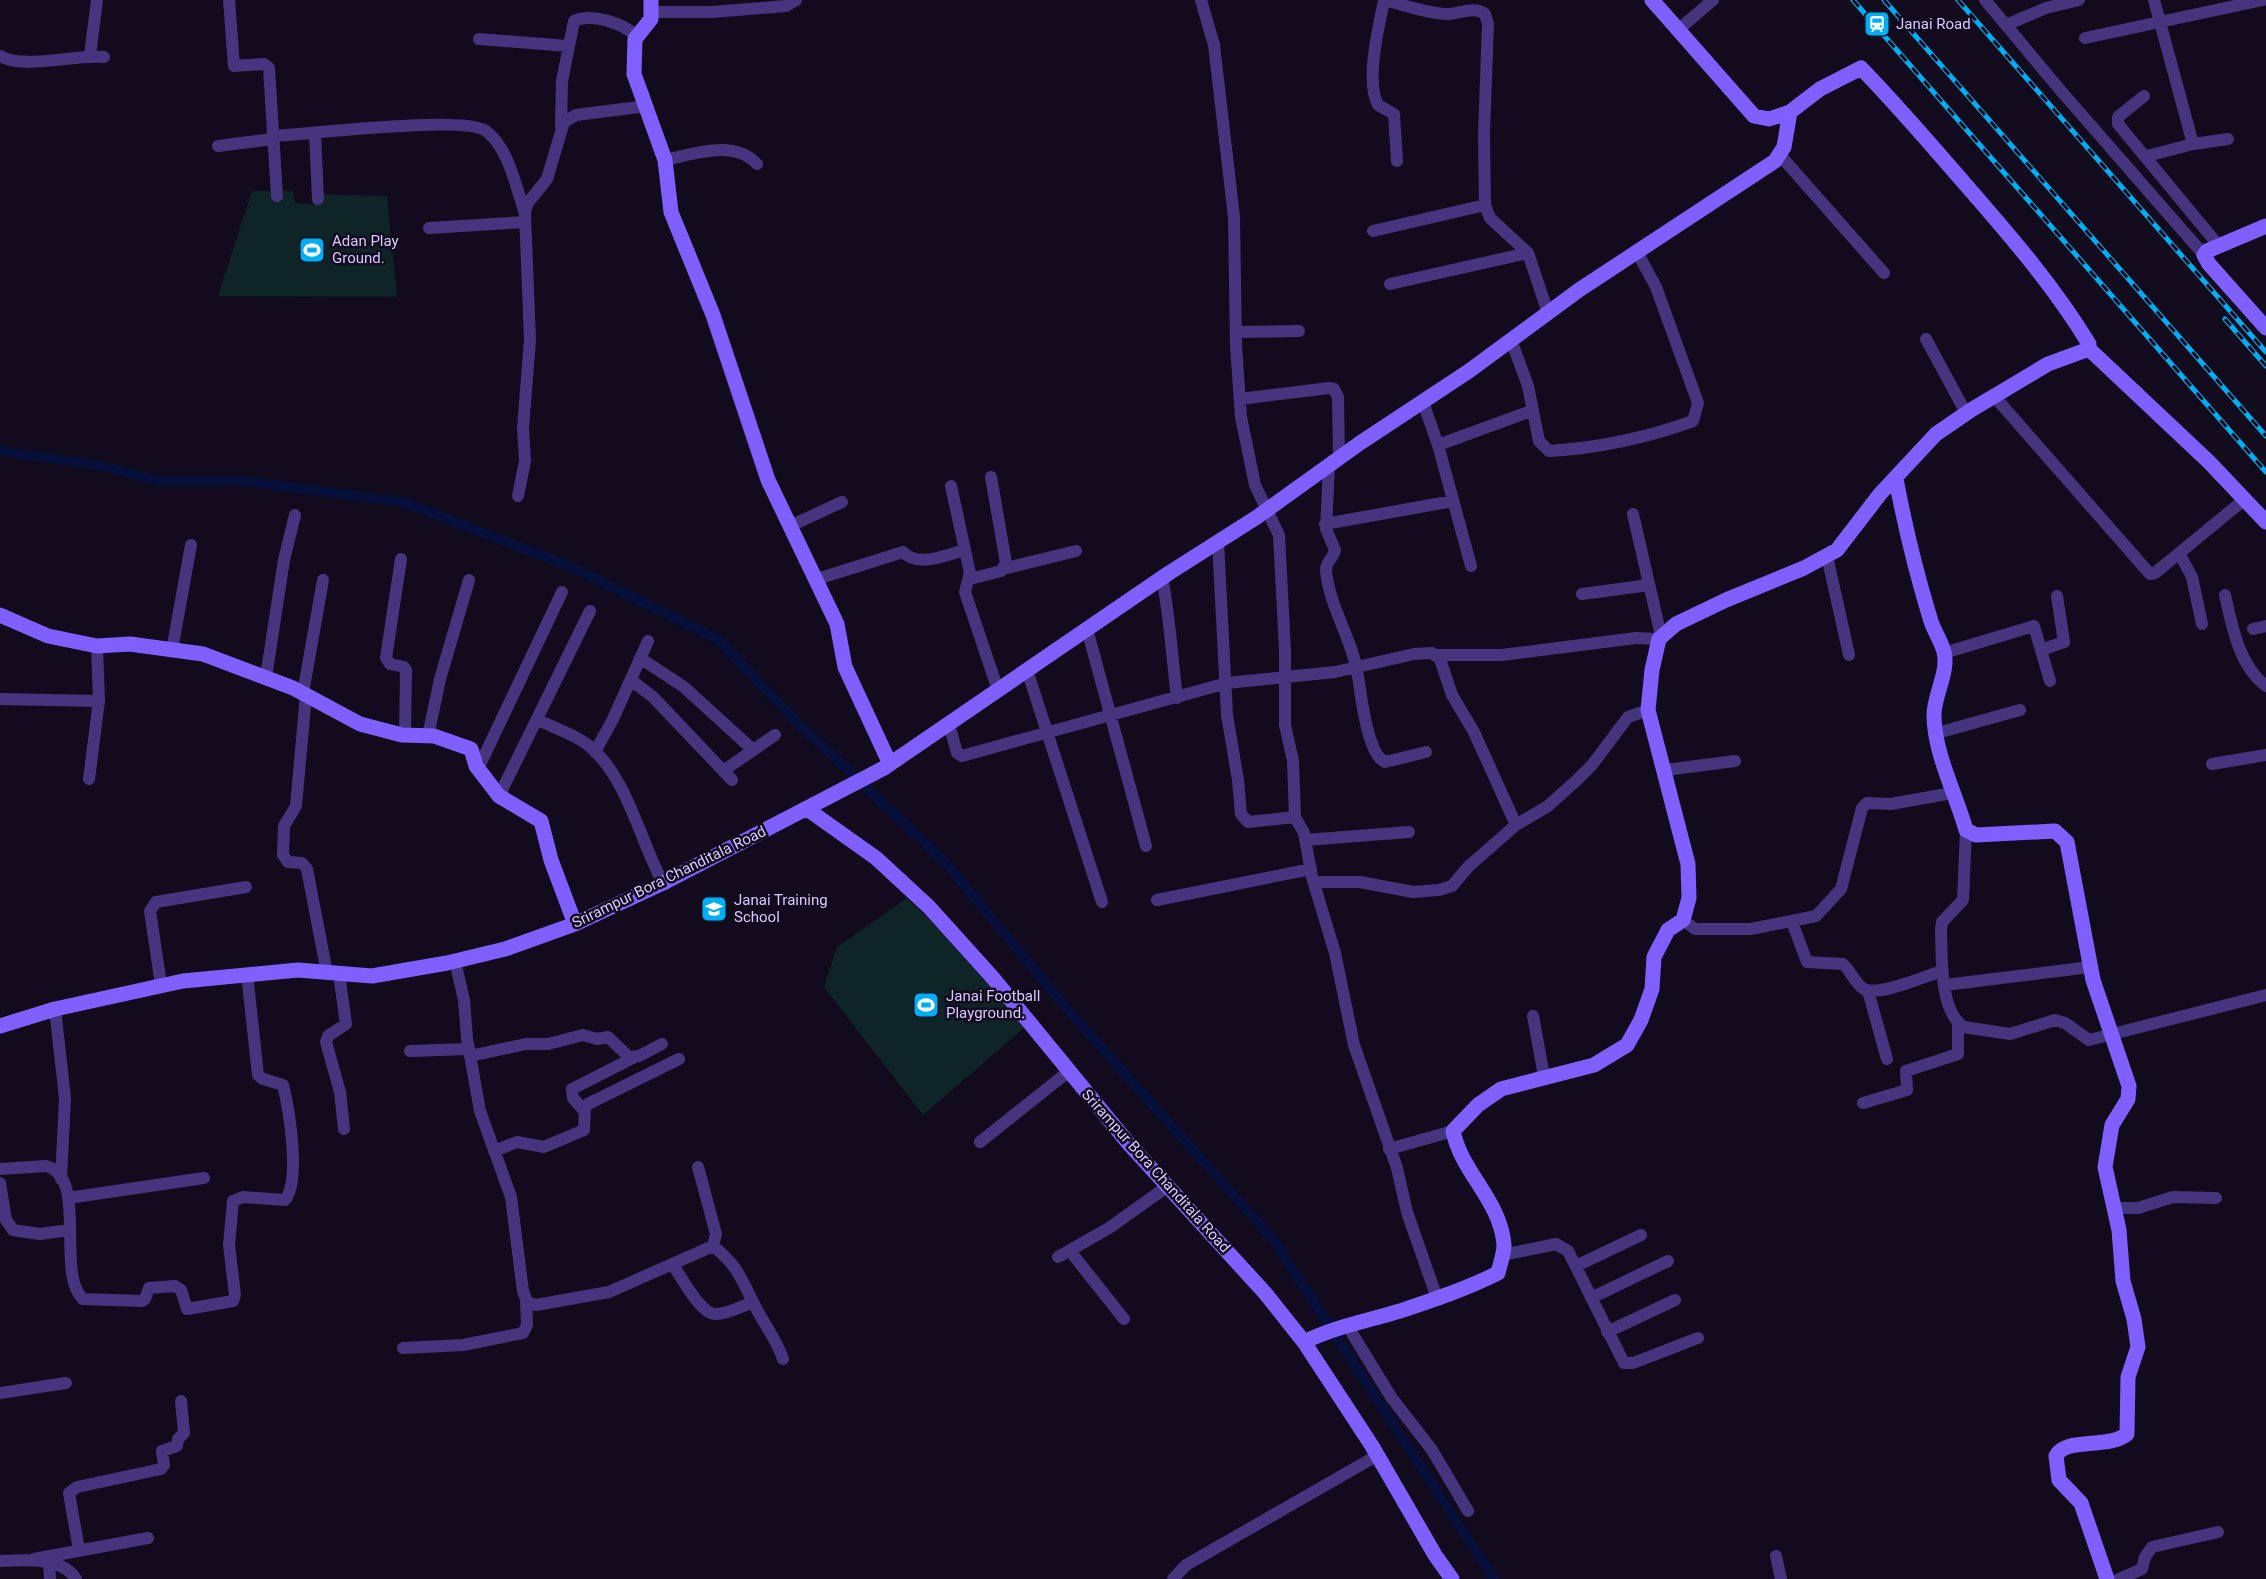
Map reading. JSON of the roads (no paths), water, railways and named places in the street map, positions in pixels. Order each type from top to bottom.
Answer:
[{"type":"street","points":[[90,55],[97,0]]},
{"type":"street","points":[[229,0],[234,66],[264,64],[268,66],[277,196]]},
{"type":"street","points":[[796,0],[786,6],[712,12],[652,6],[647,25],[636,36],[634,74],[665,160],[671,212],[713,315],[768,480],[837,624],[845,667],[884,767]]},
{"type":"street","points":[[1201,0],[1214,45],[1234,217],[1240,399],[1255,485],[1279,535],[1285,724],[1293,761],[1295,817],[1301,825],[1314,882],[1335,953],[1354,1045],[1437,1298]]},
{"type":"street","points":[[1397,161],[1394,114],[1378,105],[1373,82],[1377,34],[1384,0],[1432,12],[1449,14],[1472,10],[1485,14],[1488,24],[1484,134],[1485,205],[1490,218],[1528,253],[1548,313]]},
{"type":"street","points":[[1652,0],[1754,116],[1769,119],[1790,112],[1820,89],[1861,68],[1910,119],[2011,235],[2066,306],[2089,344],[2089,349],[2266,522]]},
{"type":"street","points":[[1678,30],[1713,0]]},
{"type":"street","points":[[1985,0],[2266,328]]},
{"type":"street","points":[[2006,25],[2046,8],[2079,0]]},
{"type":"street","points":[[2154,0],[2193,144]]},
{"type":"street","points":[[2085,38],[2262,0]]},
{"type":"street","points":[[518,496],[525,461],[523,428],[530,340],[525,218],[527,204],[547,179],[561,126],[562,81],[573,24],[581,19],[619,24],[636,36]]},
{"type":"street","points":[[479,39],[568,46]]},
{"type":"street","points":[[0,56],[20,62],[90,55],[104,57]]},
{"type":"street","points":[[2145,96],[2116,120],[2126,136],[2147,156],[2174,194],[2219,246]]},
{"type":"street","points":[[561,126],[576,116],[647,106]]},
{"type":"street","points":[[1790,112],[1784,147],[1779,154],[1884,273]]},
{"type":"street","points":[[218,146],[273,137],[426,124],[477,126],[493,138],[502,154],[525,218]]},
{"type":"street","points":[[315,134],[318,199]]},
{"type":"street","points":[[2147,156],[2193,144],[2228,139]]},
{"type":"street","points":[[665,160],[735,150],[748,155],[757,164]]},
{"type":"street","name":"Srirampur Bora Chanditala Road","points":[[0,1026],[55,1009],[161,985],[298,970],[372,976],[455,961],[505,949],[575,924],[663,883],[884,767],[1162,578],[1266,511],[1548,313],[1775,161],[1779,154]]},
{"type":"street","points":[[1372,231],[1485,205]]},
{"type":"street","points":[[429,228],[525,218]]},
{"type":"street","points":[[2204,255],[2266,226]]},
{"type":"street","points":[[1511,340],[1527,386],[1539,441],[1549,452],[1644,437],[1694,421],[1698,403],[1656,287],[1637,252]]},
{"type":"street","points":[[1390,284],[1528,253]]},
{"type":"street","points":[[1236,332],[1299,331]]},
{"type":"street","points":[[1926,339],[1966,413]]},
{"type":"street","points":[[949,724],[957,753],[962,756],[1049,730],[1111,716],[1227,683],[1285,678],[1414,654],[1502,655],[1636,638],[1660,638],[1676,624],[1837,550],[1880,494],[1936,434],[1966,413],[2060,358],[2089,349]]},
{"type":"street","points":[[1240,399],[1334,389],[1338,398],[1334,462],[1325,524],[1335,550],[1334,557],[1327,563],[1329,585],[1357,666],[1364,716],[1377,755],[1380,760],[1391,762],[1426,752]]},
{"type":"street","points":[[1994,396],[2150,574],[2155,573],[2245,499]]},
{"type":"street","points":[[1423,402],[1438,445],[1471,566]]},
{"type":"street","points":[[1438,445],[1531,411]]},
{"type":"street","points":[[991,477],[1005,551],[1006,563],[1003,569]]},
{"type":"street","points":[[1863,1103],[1907,1090],[1906,1071],[1958,1054],[1958,1024],[1948,1007],[1942,971],[1942,922],[1960,907],[1966,890],[1966,830],[1960,806],[1952,793],[1934,715],[1944,653],[1932,625],[1909,548],[1896,479]]},
{"type":"street","points":[[951,486],[970,579],[965,592],[998,690]]},
{"type":"street","points":[[1325,524],[1453,501]]},
{"type":"street","points":[[790,526],[842,502]]},
{"type":"street","points":[[1389,1149],[1453,1131],[1478,1105],[1501,1089],[1544,1076],[1594,1065],[1627,1044],[1641,1020],[1652,989],[1654,957],[1668,930],[1683,920],[1689,898],[1688,864],[1648,710],[1652,670],[1660,638],[1633,514]]},
{"type":"street","points":[[266,677],[284,560],[296,515]]},
{"type":"street","points":[[1218,542],[1227,715],[1241,814],[1248,822],[1295,817]]},
{"type":"street","points":[[172,650],[191,545]]},
{"type":"street","points":[[814,580],[903,552],[907,558],[916,561],[965,550]]},
{"type":"street","points":[[970,579],[1076,551]]},
{"type":"street","points":[[2179,554],[2192,577],[2202,624]]},
{"type":"street","points":[[1827,556],[1849,655]]},
{"type":"street","points":[[401,559],[386,658],[390,664],[404,667],[406,670],[405,735]]},
{"type":"street","points":[[1162,578],[1169,612],[1169,639],[1177,698]]},
{"type":"street","points":[[323,580],[304,694],[296,806],[284,826],[283,855],[288,862],[302,863],[307,869],[346,1024],[328,1036],[326,1042],[340,1092],[344,1130]]},
{"type":"street","points":[[428,736],[440,679],[469,580]]},
{"type":"street","points":[[1582,594],[1649,585]]},
{"type":"street","points":[[478,769],[562,592]]},
{"type":"street","points":[[2225,595],[2239,648],[2258,680],[2266,686]]},
{"type":"street","points":[[2041,650],[2064,642],[2057,596]]},
{"type":"street","points":[[499,796],[590,611]]},
{"type":"street","points":[[0,615],[48,636],[97,646],[130,644],[203,654],[266,677],[360,724],[405,735],[428,736],[459,743],[471,749],[478,769],[499,796],[541,820],[551,860],[575,924]]},
{"type":"street","points":[[1944,653],[2031,626],[2036,630],[2050,681]]},
{"type":"street","points":[[2253,629],[2266,626]]},
{"type":"street","points":[[1087,629],[1146,846]]},
{"type":"street","points":[[595,752],[648,641]]},
{"type":"street","points":[[88,779],[99,701],[97,646]]},
{"type":"street","points":[[1435,655],[1440,659],[1452,695],[1474,732],[1516,825]]},
{"type":"street","points":[[640,658],[677,681],[752,750]]},
{"type":"street","points":[[1027,670],[1049,730],[1102,902]]},
{"type":"street","points":[[631,680],[653,697],[727,775],[752,750],[775,735]]},
{"type":"street","points":[[0,699],[99,701]]},
{"type":"street","points":[[1314,882],[1360,882],[1413,892],[1439,890],[1452,886],[1469,866],[1516,825],[1548,806],[1585,772],[1628,717],[1648,710]]},
{"type":"street","points":[[1937,733],[2020,710]]},
{"type":"street","points":[[538,720],[587,744],[595,752],[634,815],[652,863],[663,883]]},
{"type":"street","points":[[2212,764],[2266,755]]},
{"type":"street","points":[[1665,770],[1735,761]]},
{"type":"street","points":[[1683,920],[1695,929],[1750,929],[1816,916],[1841,889],[1862,808],[1867,803],[1891,804],[1952,793]]},
{"type":"street","name":"Srirampur Bora Chanditala Road","points":[[807,809],[876,858],[929,907],[993,978],[1068,1072],[1168,1186],[1310,1340],[1434,1555],[1452,1579]]},
{"type":"street","points":[[1966,830],[1976,835],[2046,830],[2055,831],[2063,836],[2070,856],[2077,906],[2101,1010],[2129,1086],[2128,1099],[2112,1125],[2105,1167],[2119,1230],[2123,1281],[2134,1319],[2138,1347],[2128,1377],[2127,1434],[2114,1442],[2066,1447],[2056,1456],[2059,1480],[2081,1503],[2107,1579]]},
{"type":"street","points":[[1305,840],[1409,832]]},
{"type":"street","points":[[1157,900],[1311,869]]},
{"type":"street","points":[[161,985],[150,911],[156,902],[246,887]]},
{"type":"street","points":[[1792,922],[1807,962],[1843,963],[1860,986],[1868,991],[1890,988],[1942,971]]},
{"type":"street","points":[[403,1348],[463,1345],[523,1333],[527,1325],[511,1197],[480,1111],[469,1052],[464,1000],[455,961]]},
{"type":"street","points":[[1945,985],[2090,967]]},
{"type":"street","points":[[0,1169],[46,1166],[55,1171],[61,1179],[68,1197],[74,1278],[83,1299],[142,1301],[145,1299],[148,1288],[175,1286],[181,1290],[187,1309],[233,1301],[235,1295],[229,1245],[233,1223],[232,1204],[243,1197],[285,1200],[290,1191],[293,1154],[283,1085],[263,1079],[258,1075],[247,974]]},
{"type":"street","points":[[1868,991],[1887,1059]]},
{"type":"street","points":[[1958,1024],[1964,1027],[2010,1034],[2055,1020],[2065,1023],[2089,1040],[2266,995]]},
{"type":"street","points":[[55,1009],[65,1098],[61,1179]]},
{"type":"street","points":[[1533,1016],[1544,1076]]},
{"type":"street","points":[[410,1050],[469,1052],[526,1044],[555,1043],[585,1035],[597,1039],[608,1037],[625,1055],[634,1057]]},
{"type":"street","points":[[585,1112],[573,1098],[572,1089],[662,1044]]},
{"type":"street","points":[[494,1151],[517,1142],[539,1148],[555,1144],[584,1130],[588,1104],[680,1059]]},
{"type":"street","points":[[980,1142],[1068,1072]]},
{"type":"street","points":[[1310,1340],[1342,1326],[1437,1298],[1498,1273],[1504,1247],[1498,1217],[1455,1145],[1453,1131]]},
{"type":"street","points":[[525,1299],[536,1305],[609,1292],[713,1246],[716,1234],[698,1167]]},
{"type":"street","points":[[68,1197],[204,1178]]},
{"type":"street","points":[[0,1183],[6,1220],[13,1230],[40,1234],[69,1230]]},
{"type":"street","points":[[1124,1318],[1064,1254],[1109,1228],[1168,1186]]},
{"type":"street","points":[[2113,1208],[2138,1208],[2173,1197],[2216,1198]]},
{"type":"street","points":[[1576,1266],[1641,1235]]},
{"type":"street","points":[[1502,1255],[1556,1244],[1568,1251],[1607,1332],[1622,1360],[1628,1363],[1698,1338]]},
{"type":"street","points":[[713,1246],[735,1266],[753,1302],[773,1334],[783,1359]]},
{"type":"street","points":[[1591,1298],[1668,1262]]},
{"type":"street","points":[[674,1265],[701,1308],[710,1314],[724,1312],[753,1302]]},
{"type":"street","points":[[1607,1332],[1675,1300]]},
{"type":"street","points":[[1342,1326],[1432,1449],[1468,1511]]},
{"type":"street","points":[[0,1393],[66,1383]]},
{"type":"street","points":[[79,1550],[69,1493],[77,1487],[161,1469],[164,1465],[162,1451],[177,1446],[178,1439],[184,1432],[182,1401]]},
{"type":"street","points":[[1173,1579],[1186,1565],[1378,1455]]},
{"type":"street","points":[[2119,1579],[2142,1569],[2145,1557],[2152,1547],[2218,1532]]},
{"type":"street","points":[[0,1561],[34,1559],[148,1538]]},
{"type":"street","points":[[1776,1556],[1781,1579]]},
{"type":"street","points":[[34,1559],[68,1570],[76,1579]]},
{"type":"street","points":[[49,1563],[50,1579]]},
{"type":"waterway","points":[[0,451],[103,466],[159,481],[245,481],[403,502],[569,566],[717,639],[800,725],[945,862],[1066,1008],[1272,1238],[1494,1579]]},
{"type":"railway","points":[[1853,0],[2266,472]]},
{"type":"railway","points":[[1884,0],[2266,436]]},
{"type":"railway","points":[[1958,0],[2266,352]]},
{"type":"railway","points":[[2225,319],[2266,366]]},
{"type":"place","name":"Janai Road","points":[[1877,24]]},
{"type":"place","name":"Adan Play Ground.","points":[[312,250]]},
{"type":"place","name":"Janai Training School","points":[[714,909]]},
{"type":"place","name":"Janai Football Playground.","points":[[926,1005]]}]
